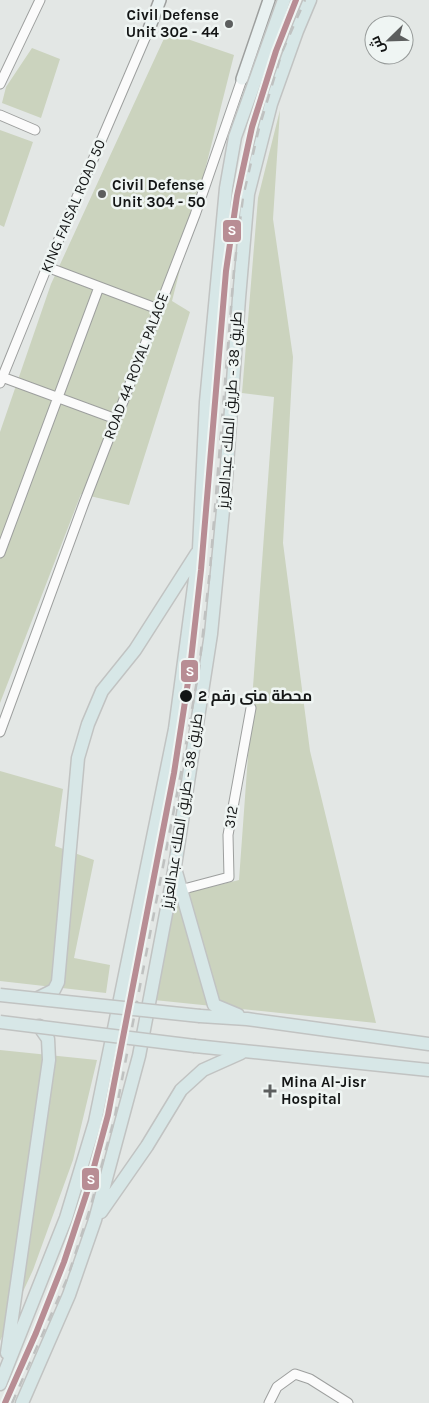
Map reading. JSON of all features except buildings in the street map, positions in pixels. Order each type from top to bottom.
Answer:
[{"type":"main road","points":[[149,29],[160,0]]},
{"type":"main road","name":"ROAD 44 ROYAL PALACE","points":[[242,79],[269,0]]},
{"type":"main road","name":"طريق 38 - طريق الملك عبدالعزيز","points":[[2,1378],[66,1218],[95,1122],[175,729],[199,549],[206,402],[226,188],[236,137],[284,0]]},
{"type":"main road","name":"طريق 38 - طريق الملك عبدالعزيز","points":[[22,1403],[69,1295],[95,1220],[139,1056],[175,866],[211,634],[226,480],[248,194],[271,104],[310,0]]},
{"type":"main road","points":[[38,998],[54,990],[58,982],[78,758],[88,724],[102,691],[134,650],[199,549]]},
{"type":"main road","points":[[175,866],[180,890],[214,1005],[247,1019]]},
{"type":"main road","points":[[0,994],[200,1016],[247,1019],[429,1044]]},
{"type":"main road","points":[[0,1022],[244,1052],[429,1070]]},
{"type":"main road","points":[[2,1378],[30,1202],[49,1060],[48,1039],[39,1026]]},
{"type":"main road","points":[[95,1220],[147,1146],[181,1090],[203,1070],[244,1052]]},
{"type":"street","points":[[0,84],[40,0]]},
{"type":"street","name":"KING FAISAL ROAD 50","points":[[1,380],[47,267],[149,29]]},
{"type":"street","name":"ROAD 44 ROYAL PALACE","points":[[0,732],[116,419],[195,215],[242,79]]},
{"type":"street","points":[[0,115],[35,130]]},
{"type":"street","points":[[47,267],[158,309]]},
{"type":"street","points":[[0,553],[99,287]]},
{"type":"street","points":[[1,380],[58,397],[116,419]]},
{"type":"street","name":"312","points":[[180,890],[229,877],[228,835],[251,708]]},
{"type":"street","points":[[270,1403],[277,1387],[295,1374],[310,1379],[348,1403]]},
{"type":"green space","points":[[167,32],[234,55],[172,301],[190,312],[129,505],[81,494],[0,703],[0,432],[51,284]]},
{"type":"green space","points":[[32,48],[60,59],[41,118],[2,103],[6,87]]},
{"type":"green space","points":[[280,110],[273,219],[293,357],[283,543],[310,751],[376,1023],[154,1000],[174,896],[239,880],[274,397],[242,393],[258,198]]},
{"type":"green space","points":[[0,130],[33,142],[4,227],[0,225]]},
{"type":"green space","points":[[0,771],[63,789],[55,846],[94,860],[74,958],[110,965],[106,993],[0,981]]},
{"type":"green space","points":[[0,1050],[97,1060],[73,1160],[33,1270],[0,1341]]},
{"type":"railway","points":[[12,1403],[67,1279],[90,1209],[115,1116],[181,773],[199,669],[210,570],[234,270],[243,197],[259,128],[282,52],[305,0]]},
{"type":"transit line","name":"S","points":[[5,1403],[36,1333],[64,1262],[88,1189],[108,1115],[174,773],[190,669],[201,570],[226,271],[237,196],[252,127],[276,51],[296,0]]},
{"type":"place","name":"Civil Defense Unit 302 - 44","points":[[229,24]]},
{"type":"place","name":"Civil Defense Unit 304 - 50","points":[[102,194]]},
{"type":"place","name":"محطة منى رقم 2","points":[[186,696]]},
{"type":"place","name":"Mina Al-Jisr Hospital","points":[[270,1091]]}]
